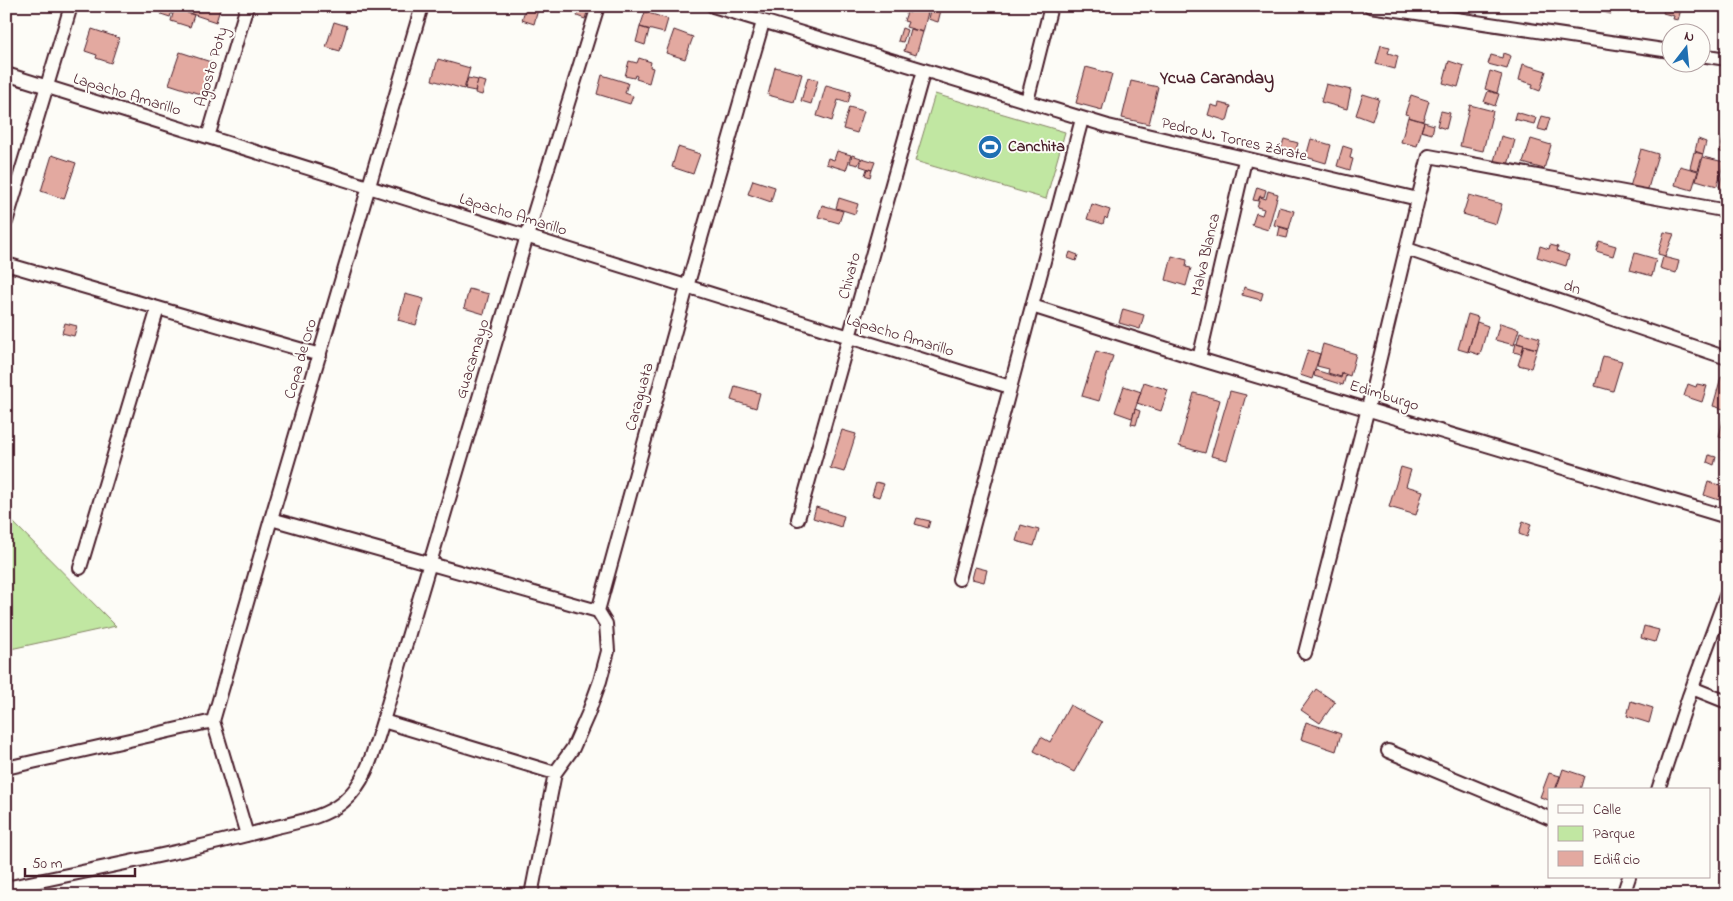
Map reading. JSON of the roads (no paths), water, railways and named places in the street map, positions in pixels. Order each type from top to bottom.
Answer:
[{"type":"street","points":[[6,222],[71,6]]},
{"type":"street","name":"Agosto Poty","points":[[208,137],[247,6]]},
{"type":"street","name":"Copa de Oro","points":[[214,721],[271,519],[422,6]]},
{"type":"street","name":"Guacamayo","points":[[6,888],[247,835],[327,813],[344,802],[357,787],[368,766],[383,721],[527,236],[598,6]]},
{"type":"street","name":"Pedro N. Torres Zárate","points":[[713,6],[1082,119],[1245,160],[1418,199]]},
{"type":"street","points":[[1027,101],[1052,6]]},
{"type":"street","points":[[1370,6],[1660,50]]},
{"type":"street","name":"Caraguata","points":[[598,611],[763,22]]},
{"type":"street","points":[[1710,56],[1727,59]]},
{"type":"street","name":"Chivato","points":[[798,519],[924,70]]},
{"type":"street","name":"Lapacho Amarillo","points":[[6,74],[1010,387]]},
{"type":"street","points":[[959,579],[1082,119]]},
{"type":"street","points":[[1304,653],[1368,408],[1429,156],[1727,211]]},
{"type":"street","name":"Malva Blanca","points":[[1199,359],[1245,160]]},
{"type":"street","name":"dn","points":[[1407,249],[1727,358]]},
{"type":"street","points":[[6,264],[320,354]]},
{"type":"street","name":"Edimburgo","points":[[1032,306],[1199,359],[1368,408],[1727,517]]},
{"type":"street","points":[[80,568],[158,308]]},
{"type":"street","points":[[271,519],[430,562],[598,611],[606,624],[608,651],[588,714],[573,748],[555,773],[531,895]]},
{"type":"street","points":[[1659,788],[1690,692],[1727,593]]},
{"type":"street","points":[[1690,692],[1727,702]]},
{"type":"street","points":[[6,768],[214,721],[247,835]]},
{"type":"street","points":[[383,721],[555,773]]},
{"type":"street","points":[[1388,751],[1548,818]]},
{"type":"street","points":[[1623,895],[1629,878]]},
{"type":"place","name":"Canchita","points":[[990,147]]},
{"type":"district","name":"Ycua Caranday","points":[[1217,79]]}]
